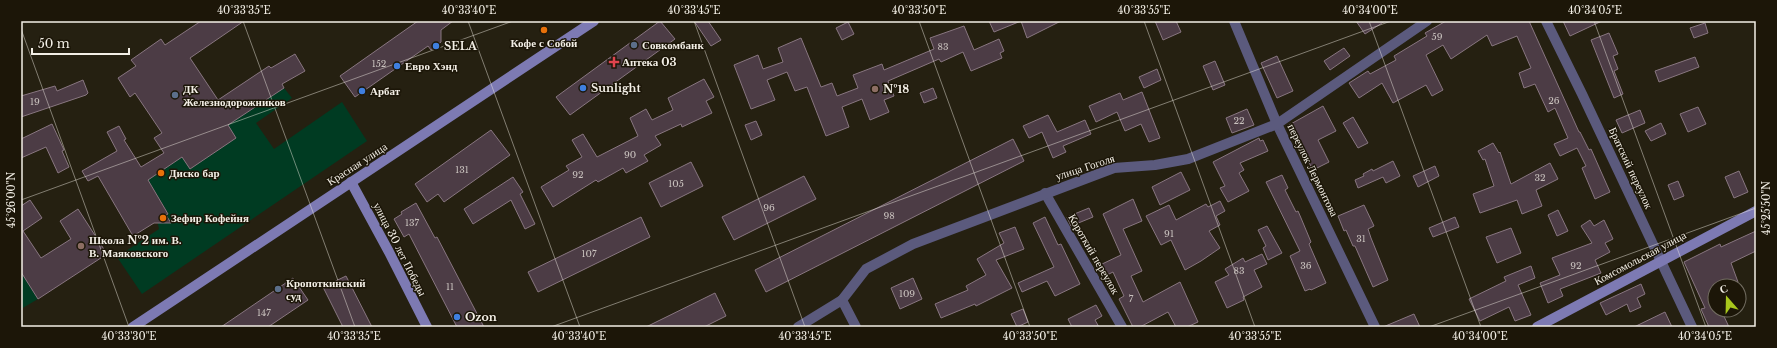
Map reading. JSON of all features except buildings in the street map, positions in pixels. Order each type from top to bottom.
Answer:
[{"type":"main road","name":"Красная улица","points":[[133,327],[594,21]]},
{"type":"main road","name":"улица 30 лет Победы","points":[[351,182],[390,252],[427,327]]},
{"type":"main road","name":"Комсомольская улица","points":[[1536,327],[1756,211]]},
{"type":"street","name":"переулок Лермонтова","points":[[1234,21],[1277,124],[1375,327]]},
{"type":"street","name":"улица Гоголя","points":[[798,327],[842,300],[866,269],[914,244],[1114,168],[1155,165],[1188,159],[1277,124],[1427,21]]},
{"type":"street","name":"Братский переулок","points":[[1546,21],[1692,327]]},
{"type":"street","name":"Короткий переулок","points":[[1045,193],[1122,327]]},
{"type":"street","points":[[842,300],[856,327]]},
{"type":"green space","points":[[284,88],[292,98],[256,123],[274,149],[342,102],[367,141],[142,294],[117,257],[159,229],[158,219],[161,223],[165,223],[168,219],[166,215],[168,213],[148,180],[182,157],[190,169],[236,138],[228,125]]},
{"type":"green space","points":[[21,272],[38,299],[21,309]]},
{"type":"place","name":"Кофе с Собой","points":[[544,30]]},
{"type":"place","name":"Совкомбанк","points":[[634,45]]},
{"type":"place","name":"SELA","points":[[436,46]]},
{"type":"place","name":"Аптека 03","points":[[614,62]]},
{"type":"place","name":"Евро Хэнд","points":[[397,66]]},
{"type":"place","name":"Sunlight","points":[[583,88]]},
{"type":"place","name":"№18","points":[[875,89]]},
{"type":"place","name":"Арбат","points":[[362,91]]},
{"type":"place","name":"ДК Железнодорожников","points":[[175,95]]},
{"type":"place","name":"Диско бар","points":[[161,173]]},
{"type":"place","name":"Зефир Кофейня","points":[[163,218]]},
{"type":"place","name":"Школа №2 им. В. В. Маяковского","points":[[81,246]]},
{"type":"place","name":"Кропоткинский суд","points":[[278,289]]},
{"type":"place","name":"Ozon","points":[[457,317]]}]
